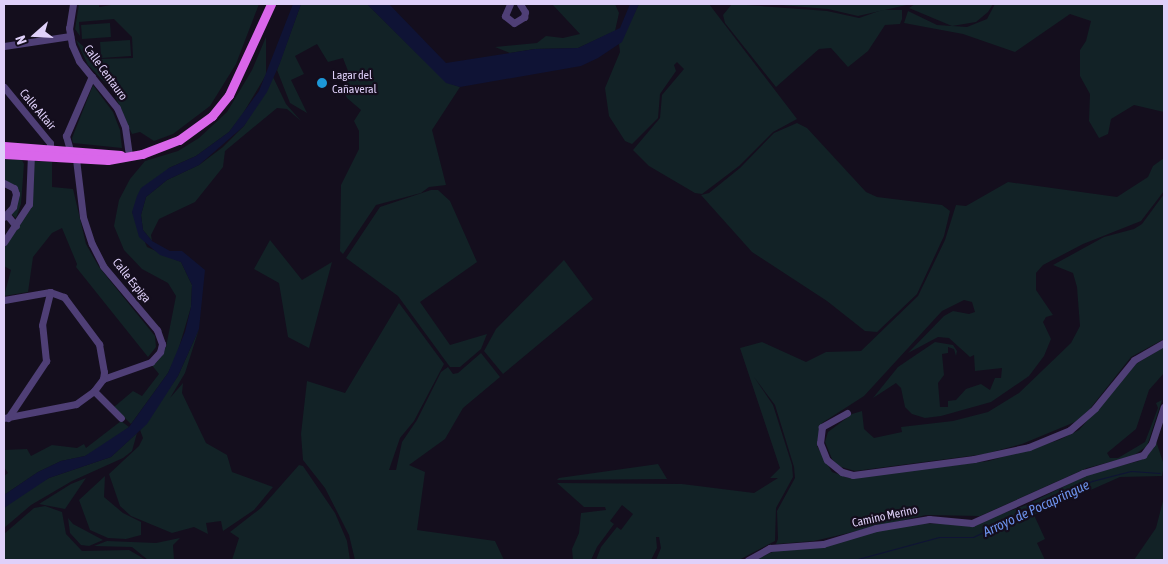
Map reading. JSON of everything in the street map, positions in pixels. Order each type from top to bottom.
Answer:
[{"type":"main road","points":[[4,154],[108,160],[129,156],[179,140],[212,116],[236,82],[272,4]]},
{"type":"main road","points":[[4,146],[129,156]]},
{"type":"main road","points":[[76,159],[117,155]]},
{"type":"street","name":"Calle Centauro","points":[[73,4],[70,36],[79,61],[118,108],[125,127],[129,156]]},
{"type":"street","points":[[510,4],[505,16],[514,23],[524,17],[525,12],[520,4]]},
{"type":"street","points":[[4,46],[70,36]]},
{"type":"street","points":[[70,150],[66,136],[92,76]]},
{"type":"street","name":"Calle Altair","points":[[4,87],[46,138],[50,149]]},
{"type":"street","points":[[5,239],[16,226],[29,204],[31,155]]},
{"type":"street","name":"Calle Espiga","points":[[76,159],[83,217],[92,244],[103,266],[157,330],[162,344],[160,352],[151,362],[103,379]]},
{"type":"street","points":[[4,183],[14,188],[16,194],[13,207],[5,216],[16,226]]},
{"type":"street","points":[[6,418],[46,361],[42,325],[50,292]]},
{"type":"street","points":[[4,300],[50,292],[69,302],[98,344],[103,357],[103,379],[94,391],[69,406],[6,418]]},
{"type":"street","points":[[846,413],[822,427],[820,443],[827,460],[842,472],[853,476],[974,459],[1029,447],[1070,430],[1095,408],[1134,360],[1164,343]]},
{"type":"street","points":[[94,391],[121,418]]},
{"type":"street","name":"Camino Merino","points":[[748,560],[770,548],[823,544],[876,528],[929,519],[972,523],[1028,501],[1083,473],[1143,455],[1152,443],[1164,407]]},
{"type":"shaded area","points":[[79,4],[99,4],[99,7],[117,4],[259,4],[236,64],[210,106],[173,134],[154,141],[140,132],[132,134],[113,91],[88,65],[76,40],[98,59],[133,58],[132,37],[114,19],[79,22],[80,36],[75,29]]},
{"type":"shaded area","points":[[293,4],[301,4],[280,63],[267,92],[244,126],[199,165],[167,180],[146,197],[141,215],[143,230],[152,241],[170,251],[182,251],[205,270],[199,329],[178,376],[147,424],[111,457],[49,478],[4,508],[4,495],[38,472],[61,461],[85,456],[129,427],[168,373],[185,332],[191,307],[192,285],[181,262],[160,255],[139,237],[132,212],[137,196],[141,188],[169,168],[196,156],[229,132],[259,91]]},
{"type":"shaded area","points":[[301,4],[367,4],[446,82],[460,87],[432,130],[446,185],[429,187],[421,193],[376,205],[343,254],[340,251],[341,185],[359,149],[359,131],[354,121],[361,110],[347,98],[344,92],[348,71],[343,58],[328,62],[317,44],[295,56],[304,74],[291,80],[307,113],[290,103],[277,70]]},
{"type":"shaded area","points":[[367,4],[389,4],[446,63],[535,49],[578,48],[620,28],[630,4],[639,4],[622,42],[598,58],[581,66],[460,87],[446,83]]},
{"type":"shaded area","points":[[552,4],[615,4],[619,13],[615,31],[578,48],[535,49],[510,53],[495,47],[537,43],[546,36],[563,38],[580,34]]},
{"type":"shaded area","points":[[639,4],[709,4],[797,119],[773,132],[739,166],[702,194],[695,193],[649,166],[633,150],[660,118],[662,95],[684,69],[677,62],[674,65],[676,71],[660,94],[658,118],[632,144],[625,141],[609,116],[605,88],[620,52],[619,44]]},
{"type":"shaded area","points":[[732,4],[827,11],[859,18],[882,10],[902,10],[902,19],[900,24],[885,25],[868,51],[848,67],[831,48],[819,49],[776,87],[725,23],[723,15]]},
{"type":"shaded area","points":[[769,4],[911,4],[858,16],[828,9]]},
{"type":"shaded area","points":[[915,4],[993,4],[988,12],[976,22],[952,26],[909,8]]},
{"type":"shaded area","points":[[995,4],[1164,4],[1164,112],[1134,105],[1111,119],[1108,134],[1099,138],[1089,121],[1090,94],[1080,76],[1080,50],[1086,41],[1091,21],[1070,14],[1015,52],[963,34],[904,23],[908,11],[937,25],[967,27],[987,19]]},
{"type":"shaded area","points":[[110,23],[111,37],[82,39],[81,25]]},
{"type":"shaded area","points":[[266,37],[266,75],[242,115],[229,132],[196,156],[169,168],[132,212],[147,247],[181,262],[192,285],[191,307],[177,354],[168,373],[131,424],[114,407],[133,391],[142,396],[159,374],[151,364],[157,362],[166,347],[176,296],[168,283],[142,269],[124,250],[114,226],[119,200],[130,179],[145,161],[178,151],[199,138],[227,112],[252,70]]},
{"type":"shaded area","points":[[130,40],[131,56],[101,58],[100,42]]},
{"type":"shaded area","points":[[273,77],[286,104],[301,121],[287,109],[277,108],[225,151],[223,167],[195,202],[159,219],[151,235],[152,241],[143,230],[141,215],[146,197],[167,180],[199,165],[223,147],[244,126]]},
{"type":"shaded area","points":[[93,85],[113,112],[120,130],[122,148],[73,143],[72,138]]},
{"type":"shaded area","points":[[797,123],[807,128],[866,192],[877,197],[942,205],[950,211],[944,236],[917,294],[877,332],[865,331],[827,301],[752,252],[701,195],[709,193],[740,168],[774,133]]},
{"type":"shaded area","points":[[1164,158],[1164,191],[1141,221],[1083,244],[1043,265],[1036,273],[1036,290],[1053,315],[1046,317],[1043,322],[1051,339],[1044,356],[1029,376],[991,402],[941,416],[925,418],[912,414],[905,407],[901,388],[896,383],[873,398],[898,367],[935,342],[953,345],[957,351],[956,356],[954,349],[948,347],[948,353],[942,354],[944,375],[938,383],[940,407],[948,407],[948,401],[956,400],[966,389],[981,384],[990,390],[995,378],[1001,378],[1002,368],[975,371],[974,355],[970,357],[949,338],[938,337],[908,353],[944,316],[953,311],[969,314],[975,312],[972,302],[964,300],[942,311],[864,396],[822,423],[817,446],[832,472],[849,478],[989,461],[1059,440],[1079,430],[1136,364],[1164,347],[1164,373],[1149,390],[1136,429],[1107,453],[1110,458],[1118,458],[1145,442],[1158,408],[1156,403],[1162,400],[1147,446],[1133,456],[1087,468],[980,516],[926,515],[814,541],[776,544],[778,539],[777,511],[795,478],[794,467],[775,405],[754,377],[773,405],[792,465],[793,477],[776,508],[775,541],[739,560],[656,560],[661,548],[659,537],[656,537],[657,548],[651,560],[596,560],[601,547],[617,527],[621,530],[633,514],[622,505],[610,521],[614,524],[597,547],[591,560],[573,560],[572,549],[579,533],[581,513],[606,510],[605,507],[584,507],[557,483],[682,484],[754,493],[778,478],[770,478],[780,468],[740,348],[762,342],[806,362],[826,352],[861,351],[918,296],[945,240],[956,205],[966,206],[1008,182],[1117,197],[1148,177],[1153,166]]},
{"type":"shaded area","points":[[4,159],[22,160],[24,164],[21,204],[16,218],[11,214],[14,185],[4,180]]},
{"type":"shaded area","points":[[35,161],[52,162],[52,187],[73,189],[86,244],[99,267],[155,336],[156,347],[148,357],[76,267],[77,264],[62,228],[52,233],[33,257],[28,292],[4,296],[11,270],[4,266],[4,245],[25,216],[31,166]]},
{"type":"shaded area","points":[[431,190],[438,190],[450,201],[477,262],[420,302],[450,345],[487,334],[481,349],[460,367],[450,367],[398,296],[346,258],[380,207]]},
{"type":"shaded area","points":[[1164,194],[1164,339],[1131,357],[1089,410],[1075,422],[1022,444],[985,454],[855,471],[838,466],[832,459],[825,442],[828,432],[852,414],[862,411],[864,429],[874,438],[902,432],[901,427],[953,421],[988,412],[1019,393],[1071,343],[1080,326],[1077,287],[1073,273],[1053,265],[1104,237],[1134,229],[1142,224]]},
{"type":"shaded area","points":[[270,240],[302,280],[332,262],[309,348],[288,337],[279,283],[254,269]]},
{"type":"shaded area","points":[[564,260],[593,299],[503,374],[484,351],[496,329]]},
{"type":"shaded area","points":[[399,303],[444,364],[414,421],[400,438],[389,470],[396,470],[402,442],[417,420],[441,372],[448,367],[453,374],[458,373],[481,353],[500,377],[463,408],[445,439],[409,465],[425,472],[417,530],[495,541],[504,560],[355,560],[349,535],[325,488],[303,460],[301,434],[307,381],[345,393]]},
{"type":"shaded area","points":[[199,329],[185,373],[170,398],[183,383],[182,393],[206,443],[227,455],[232,472],[273,487],[254,510],[223,531],[221,521],[206,523],[208,534],[194,527],[172,533],[131,516],[120,506],[109,474],[139,446],[143,438],[140,430],[178,376]]},
{"type":"shaded area","points":[[121,421],[129,427],[107,444],[85,456],[61,461],[38,472],[4,495],[4,476],[8,473],[4,467],[4,450],[27,449],[31,456],[52,445],[77,448],[84,444],[86,448]]},
{"type":"shaded area","points":[[137,433],[132,451],[123,458],[72,481],[31,505],[4,528],[4,508],[23,492],[49,478],[111,457]]},
{"type":"shaded area","points":[[1156,441],[1164,465],[1162,476],[1120,477],[1034,515],[1045,539],[1037,543],[1045,560],[754,560],[777,550],[919,523],[971,525],[1026,505],[1091,473],[1139,461]]},
{"type":"shaded area","points":[[658,464],[667,479],[557,480],[559,478]]},
{"type":"shaded area","points":[[299,465],[303,466],[335,513],[347,541],[350,560],[232,560],[239,538],[230,532],[261,508]]},
{"type":"shaded area","points":[[105,476],[104,497],[123,513],[141,522],[141,535],[126,539],[108,538],[90,530],[79,500]]},
{"type":"shaded area","points":[[86,478],[65,509],[39,504],[71,484]]},
{"type":"shaded area","points":[[1164,497],[1164,560],[1134,560],[1156,528]]},
{"type":"shaded area","points":[[45,506],[62,512],[66,534],[82,551],[129,550],[146,560],[4,560],[4,534],[34,508]]},
{"type":"shaded area","points":[[68,518],[73,524],[103,540],[89,546],[81,545],[70,533]]},
{"type":"shaded area","points":[[180,538],[173,545],[174,560],[148,560],[132,547],[94,546],[107,541],[156,543]]},
{"type":"waterway","name":"Arroyo de Pocapringue","points":[[854,560],[939,537],[973,537],[1092,481],[1131,471],[1160,473]]},
{"type":"place","name":"Lagar del Cañaveral","points":[[322,83]]}]
